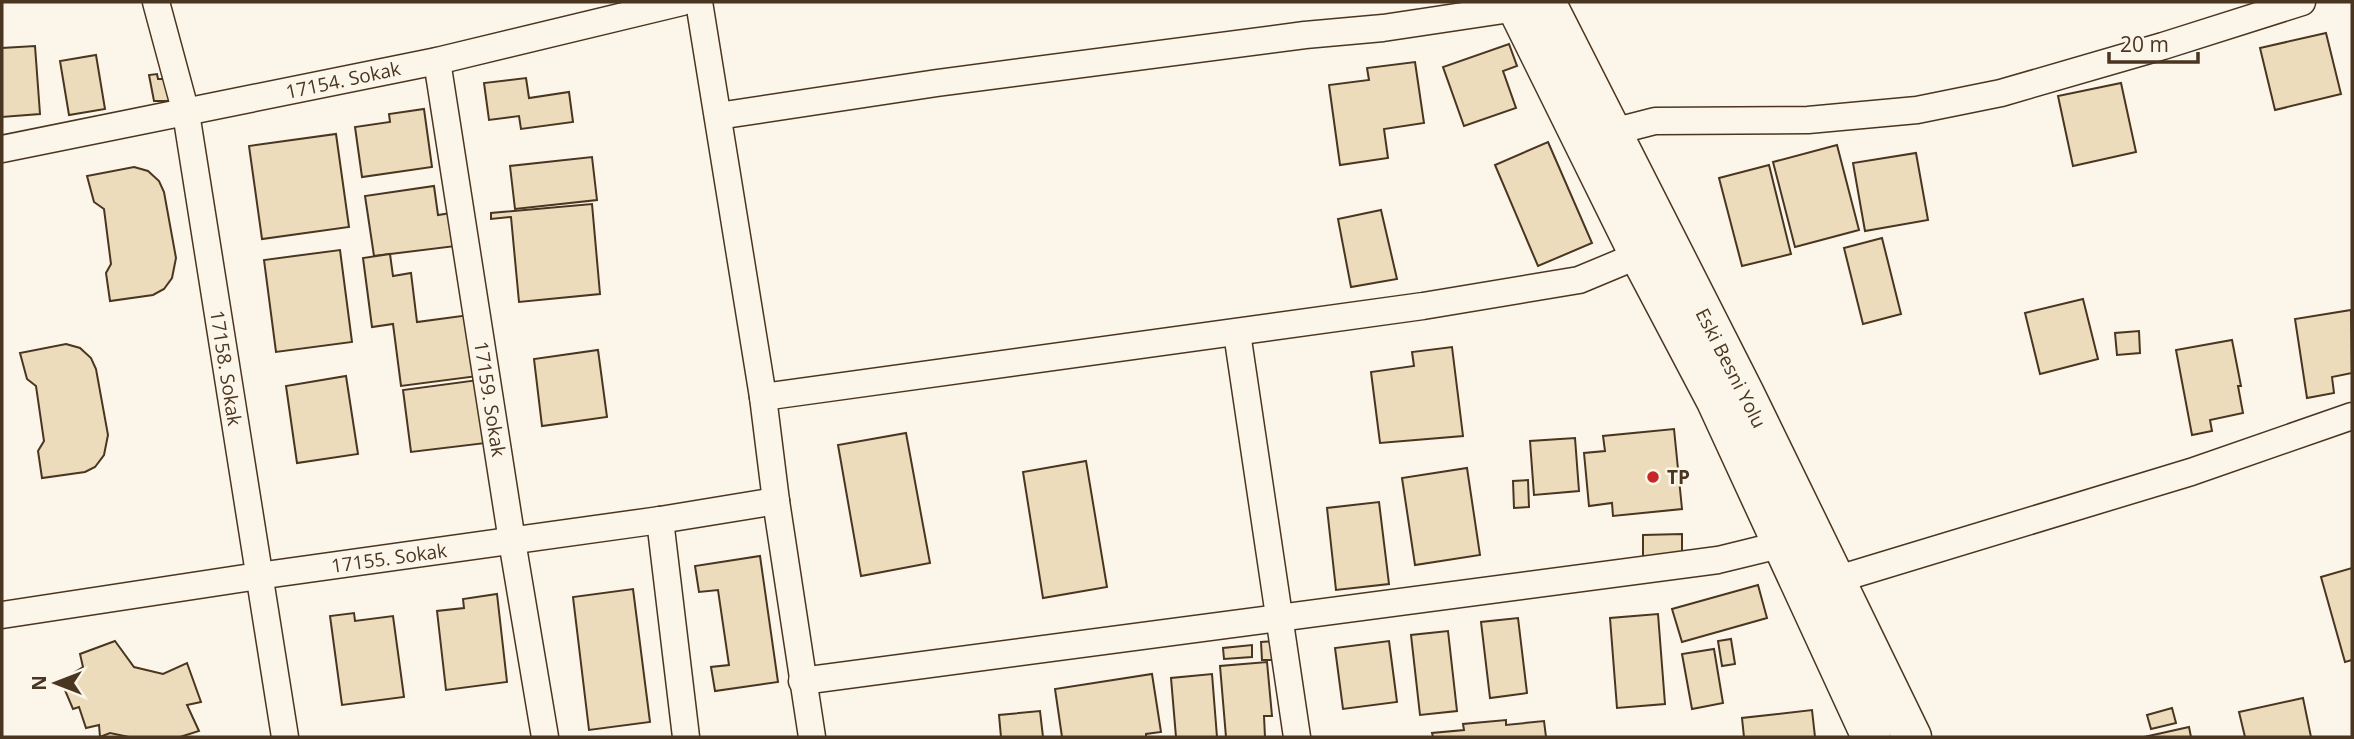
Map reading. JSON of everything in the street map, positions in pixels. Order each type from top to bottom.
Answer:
[{"type":"main road","name":"Eski Besni Yolu","points":[[1526,4],[1612,132],[1745,394],[1912,737]]},
{"type":"main road","name":"Eski Besni Yolu","points":[[1526,4],[1639,255],[1716,401],[1871,737]]},
{"type":"street","name":"17158. Sokak","points":[[156,2],[186,113],[285,737]]},
{"type":"street","name":"17154. Sokak","points":[[2,149],[437,61],[682,2]]},
{"type":"street","points":[[699,2],[763,397],[812,737]]},
{"type":"street","points":[[1612,132],[1655,121],[1808,120],[1917,110],[2026,86],[2302,2]]},
{"type":"street","points":[[718,116],[937,82],[1306,35],[1383,28],[1526,4]]},
{"type":"street","name":"17159. Sokak","points":[[437,61],[545,737]]},
{"type":"street","points":[[763,397],[1423,306],[1579,280],[1639,255]]},
{"type":"street","points":[[1237,333],[1297,737]]},
{"type":"street","points":[[1835,580],[2191,472],[2352,416]]},
{"type":"street","name":"17155. Sokak","points":[[3,608],[512,541],[776,500]]},
{"type":"street","points":[[660,520],[687,737]]},
{"type":"street","points":[[803,681],[1718,560],[1783,544]]},
{"type":"building","points":[[2326,33],[2341,94],[2275,110],[2260,48]]},
{"type":"building","points":[[1509,44],[1517,66],[1503,71],[1516,108],[1464,126],[1443,67]]},
{"type":"building","points":[[35,46],[40,114],[2,117],[2,48]]},
{"type":"building","points":[[96,55],[105,109],[69,115],[60,61]]},
{"type":"building","points":[[1415,62],[1424,123],[1384,129],[1388,158],[1340,165],[1329,85],[1369,80],[1367,68]]},
{"type":"building","points":[[157,74],[158,79],[173,79],[174,101],[154,101],[149,75]]},
{"type":"building","points":[[526,78],[529,98],[569,92],[573,122],[521,129],[519,116],[489,120],[484,83]]},
{"type":"building","points":[[2121,83],[2136,152],[2073,166],[2058,96]]},
{"type":"building","points":[[424,109],[432,167],[362,177],[355,127],[390,122],[389,114]]},
{"type":"building","points":[[336,134],[349,227],[262,239],[249,146]]},
{"type":"building","points":[[1548,142],[1592,243],[1538,266],[1495,165]]},
{"type":"building","points":[[1837,145],[1859,230],[1795,247],[1773,162]]},
{"type":"building","points":[[1916,153],[1928,220],[1865,231],[1853,163]]},
{"type":"building","points":[[592,157],[597,200],[515,209],[510,166]]},
{"type":"building","points":[[1769,165],[1791,254],[1742,266],[1719,178]]},
{"type":"building","points":[[134,167],[148,171],[159,181],[164,192],[176,258],[172,278],[164,289],[153,295],[110,301],[106,273],[111,264],[104,209],[94,202],[87,176]]},
{"type":"building","points":[[434,186],[438,215],[451,213],[456,246],[374,256],[365,196]]},
{"type":"building","points":[[592,204],[600,294],[519,302],[511,217],[491,219],[491,213]]},
{"type":"building","points":[[1381,210],[1397,279],[1351,287],[1338,219]]},
{"type":"building","points":[[1882,238],[1901,314],[1863,324],[1844,248]]},
{"type":"building","points":[[340,250],[352,342],[276,352],[264,260]]},
{"type":"building","points":[[390,254],[393,276],[411,273],[417,322],[469,315],[478,376],[401,386],[393,324],[372,327],[363,258]]},
{"type":"building","points":[[2083,299],[2098,359],[2040,374],[2025,313]]},
{"type":"building","points":[[2351,310],[2352,373],[2332,377],[2334,393],[2307,398],[2295,319]]},
{"type":"building","points":[[2139,331],[2140,353],[2117,355],[2115,333]]},
{"type":"building","points":[[2232,340],[2243,413],[2210,420],[2212,431],[2192,435],[2176,350]]},
{"type":"building","points":[[66,344],[80,348],[91,358],[96,369],[108,435],[104,455],[95,467],[85,472],[42,478],[38,451],[44,441],[36,386],[27,379],[20,353]]},
{"type":"building","points":[[1452,347],[1463,436],[1380,443],[1371,372],[1414,366],[1412,352]]},
{"type":"building","points":[[598,350],[607,417],[542,426],[534,359]]},
{"type":"building","points":[[346,376],[358,454],[297,463],[286,386]]},
{"type":"building","points":[[478,380],[486,443],[411,452],[403,390]]},
{"type":"building","points":[[1674,429],[1682,509],[1613,516],[1612,503],[1589,506],[1584,453],[1605,451],[1603,436]]},
{"type":"building","points":[[906,433],[930,563],[861,576],[838,445]]},
{"type":"building","points":[[1575,438],[1579,491],[1534,495],[1530,441]]},
{"type":"building","points":[[1086,461],[1107,587],[1043,598],[1023,472]]},
{"type":"building","points":[[1467,468],[1480,555],[1415,565],[1402,478]]},
{"type":"building","points":[[1528,480],[1529,507],[1514,508],[1513,481]]},
{"type":"building","points":[[1379,502],[1389,584],[1336,590],[1327,508]]},
{"type":"building","points":[[1682,534],[1682,556],[1643,557],[1643,535]]},
{"type":"building","points":[[760,556],[778,682],[715,691],[711,667],[729,665],[718,590],[699,592],[695,566]]},
{"type":"building","points":[[2352,568],[2352,660],[2345,662],[2321,577]]},
{"type":"building","points":[[1758,585],[1767,618],[1682,642],[1672,609]]},
{"type":"building","points":[[633,589],[650,722],[589,730],[573,597]]},
{"type":"building","points":[[497,594],[507,682],[446,690],[437,611],[464,608],[463,599]]},
{"type":"building","points":[[354,613],[355,621],[393,616],[404,697],[342,705],[330,616]]},
{"type":"building","points":[[1658,614],[1665,704],[1617,708],[1610,618]]},
{"type":"building","points":[[1518,618],[1527,693],[1490,698],[1481,622]]},
{"type":"building","points":[[1448,631],[1457,711],[1420,715],[1411,635]]},
{"type":"building","points":[[1731,639],[1735,664],[1722,666],[1718,641]]},
{"type":"building","points":[[115,641],[134,667],[163,674],[187,663],[201,702],[187,705],[199,731],[180,737],[129,737],[110,733],[100,737],[99,725],[86,728],[79,707],[73,709],[61,681],[83,667],[80,654]]},
{"type":"building","points":[[1274,641],[1275,660],[1262,660],[1261,642]]},
{"type":"building","points":[[1389,641],[1397,702],[1343,709],[1335,648]]},
{"type":"building","points":[[1252,645],[1252,657],[1224,659],[1223,648]]},
{"type":"building","points":[[1714,649],[1723,703],[1692,709],[1682,654]]},
{"type":"building","points":[[1267,662],[1272,716],[1264,716],[1265,737],[1226,737],[1220,666]]},
{"type":"building","points":[[1152,674],[1161,732],[1146,734],[1146,737],[1062,737],[1055,689]]},
{"type":"building","points":[[1212,674],[1217,737],[1176,737],[1171,678]]},
{"type":"building","points":[[2303,698],[2311,737],[2245,737],[2239,712]]},
{"type":"building","points":[[2172,708],[2176,723],[2151,729],[2147,715]]},
{"type":"building","points":[[1812,710],[1815,737],[1744,737],[1742,718]]},
{"type":"building","points":[[1040,711],[1043,737],[1001,737],[999,715]]},
{"type":"building","points":[[1506,720],[1506,725],[1544,721],[1546,737],[1433,737],[1432,733],[1464,730],[1463,724]]},
{"type":"building","points":[[2189,727],[2191,737],[2144,737]]},
{"type":"place","name":"TP","points":[[1653,477]]}]
